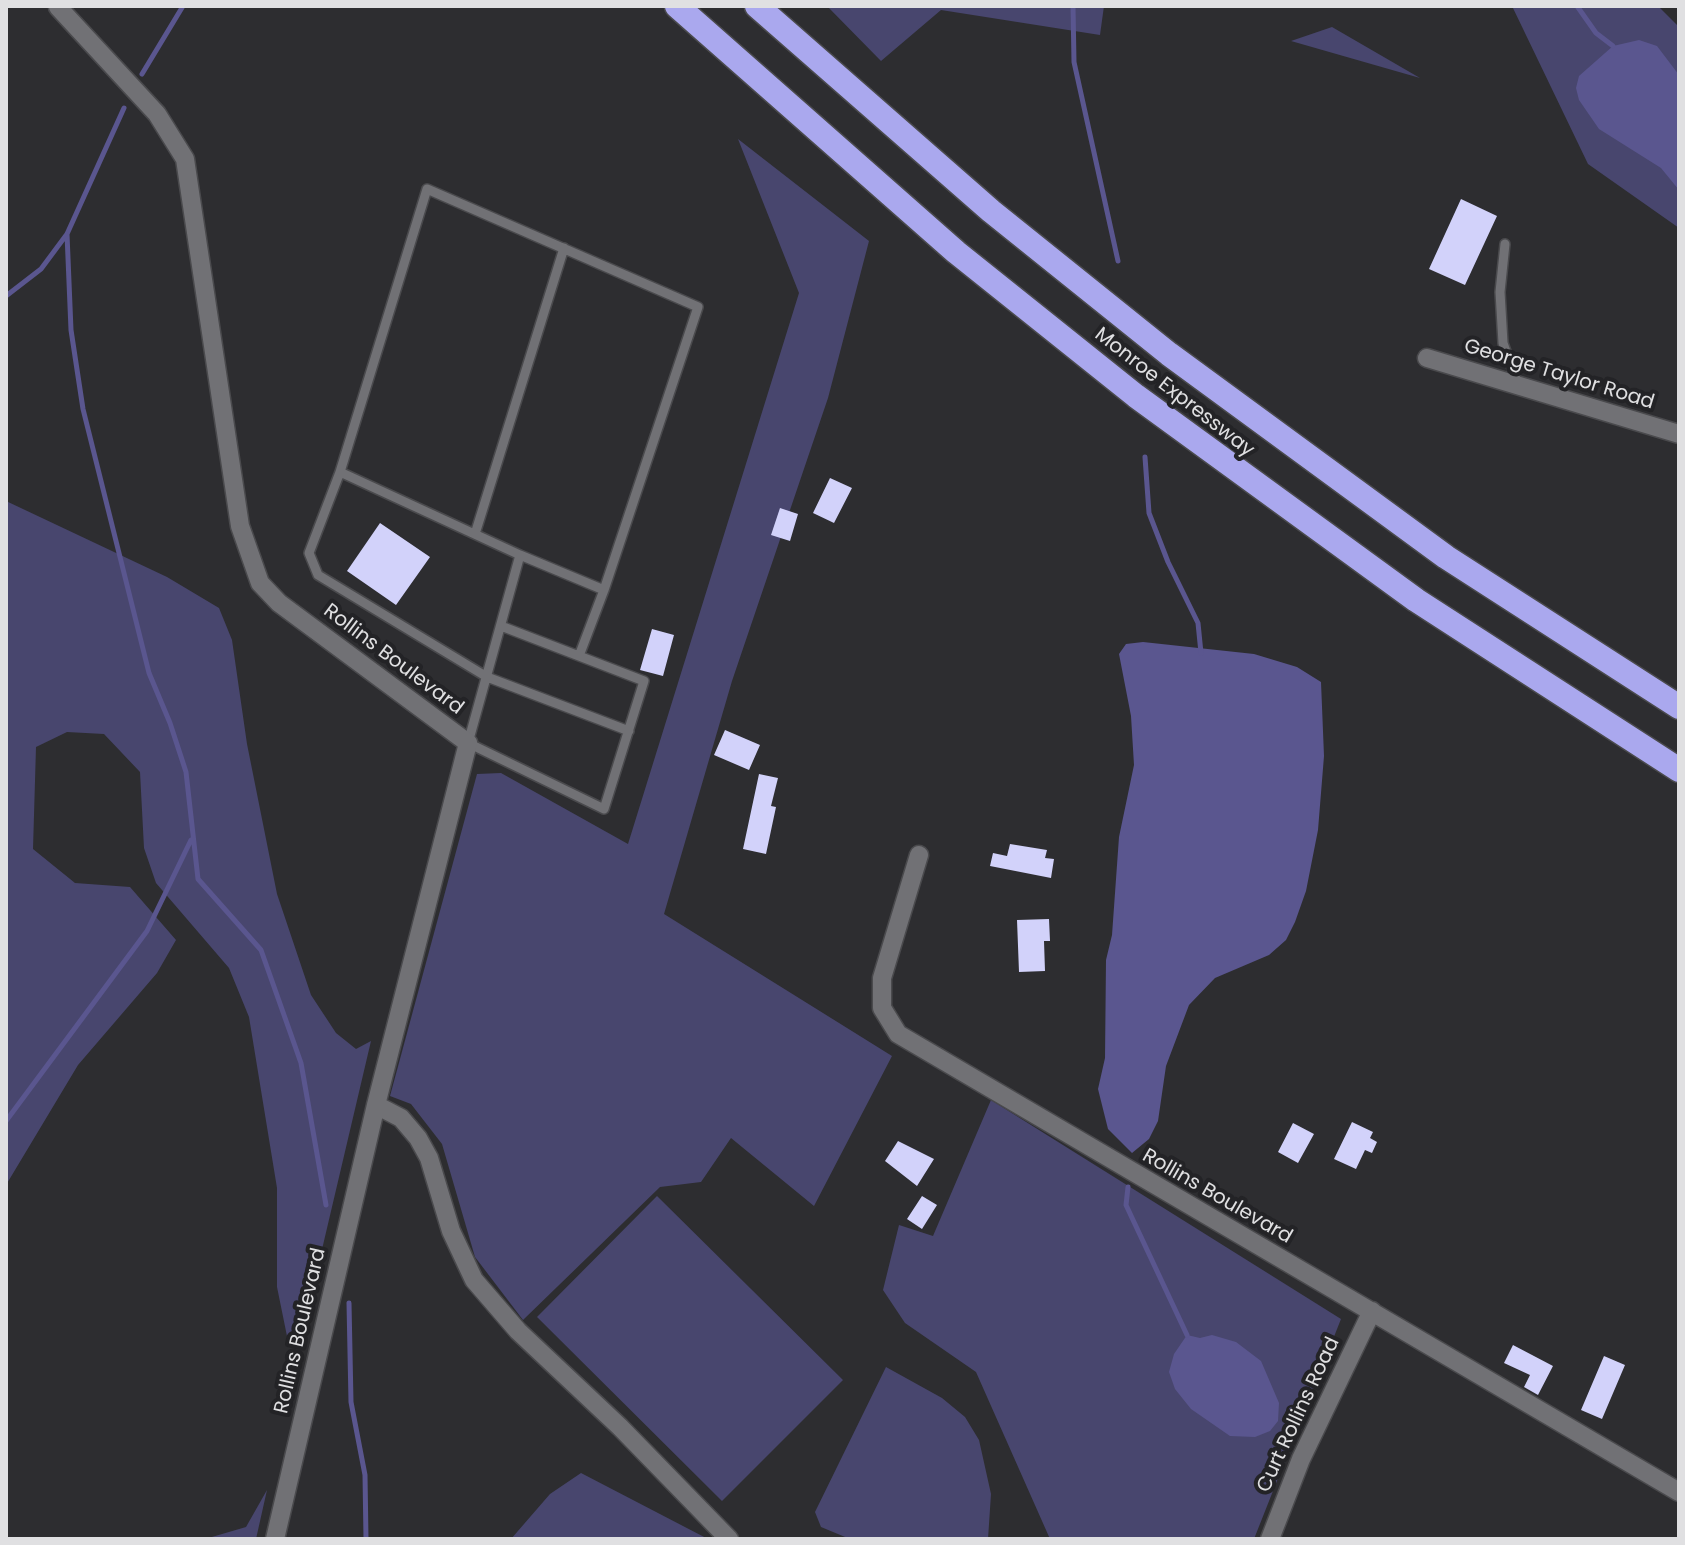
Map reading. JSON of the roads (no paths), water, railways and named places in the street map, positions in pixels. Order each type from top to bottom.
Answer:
[{"type":"highway","name":"Monroe Expressway","points":[[677,6],[956,252],[1136,396],[1416,600],[1679,770]]},
{"type":"highway","name":"Monroe Expressway","points":[[757,6],[1002,220],[1226,397],[1446,557],[1679,707]]},
{"type":"street","name":"Rollins Boulevard","points":[[58,7],[157,114],[185,159],[240,526],[260,583],[279,603],[468,743],[376,1105],[275,1539]]},
{"type":"street","name":"George Taylor Road","points":[[1427,358],[1679,434]]},
{"type":"street","name":"Rollins Boulevard","points":[[919,855],[882,978],[882,1008],[898,1034],[1182,1204],[1372,1311],[1679,1492]]},
{"type":"street","points":[[376,1105],[401,1118],[418,1138],[429,1158],[451,1231],[474,1280],[518,1331],[620,1427],[729,1539]]},
{"type":"street","name":"Curt Rollins Road","points":[[1270,1539],[1301,1459],[1372,1311]]},
{"type":"lane","points":[[579,656],[698,307],[427,189],[340,472],[309,553],[318,575],[487,677],[629,731]]},
{"type":"lane","points":[[1505,244],[1500,292],[1503,343],[1518,385]]},
{"type":"lane","points":[[475,534],[564,248]]},
{"type":"lane","points":[[340,472],[604,590]]},
{"type":"lane","points":[[501,626],[644,681],[604,809],[468,743],[520,555]]},
{"type":"waterway","points":[[142,74],[183,6]]},
{"type":"waterway","points":[[1073,6],[1074,62],[1118,261]]},
{"type":"waterway","points":[[1577,6],[1596,33],[1613,46]]},
{"type":"waterway","points":[[6,296],[41,269],[67,234],[124,108]]},
{"type":"waterway","points":[[67,234],[71,330],[83,409],[149,673],[186,772],[198,879],[261,950],[301,1063],[326,1205]]},
{"type":"waterway","points":[[1145,457],[1149,513],[1168,562],[1198,623],[1201,653]]},
{"type":"waterway","points":[[6,1121],[147,931],[191,840]]},
{"type":"waterway","points":[[1128,1187],[1126,1205],[1187,1335]]},
{"type":"waterway","points":[[349,1303],[351,1402],[365,1475],[366,1539]]}]
